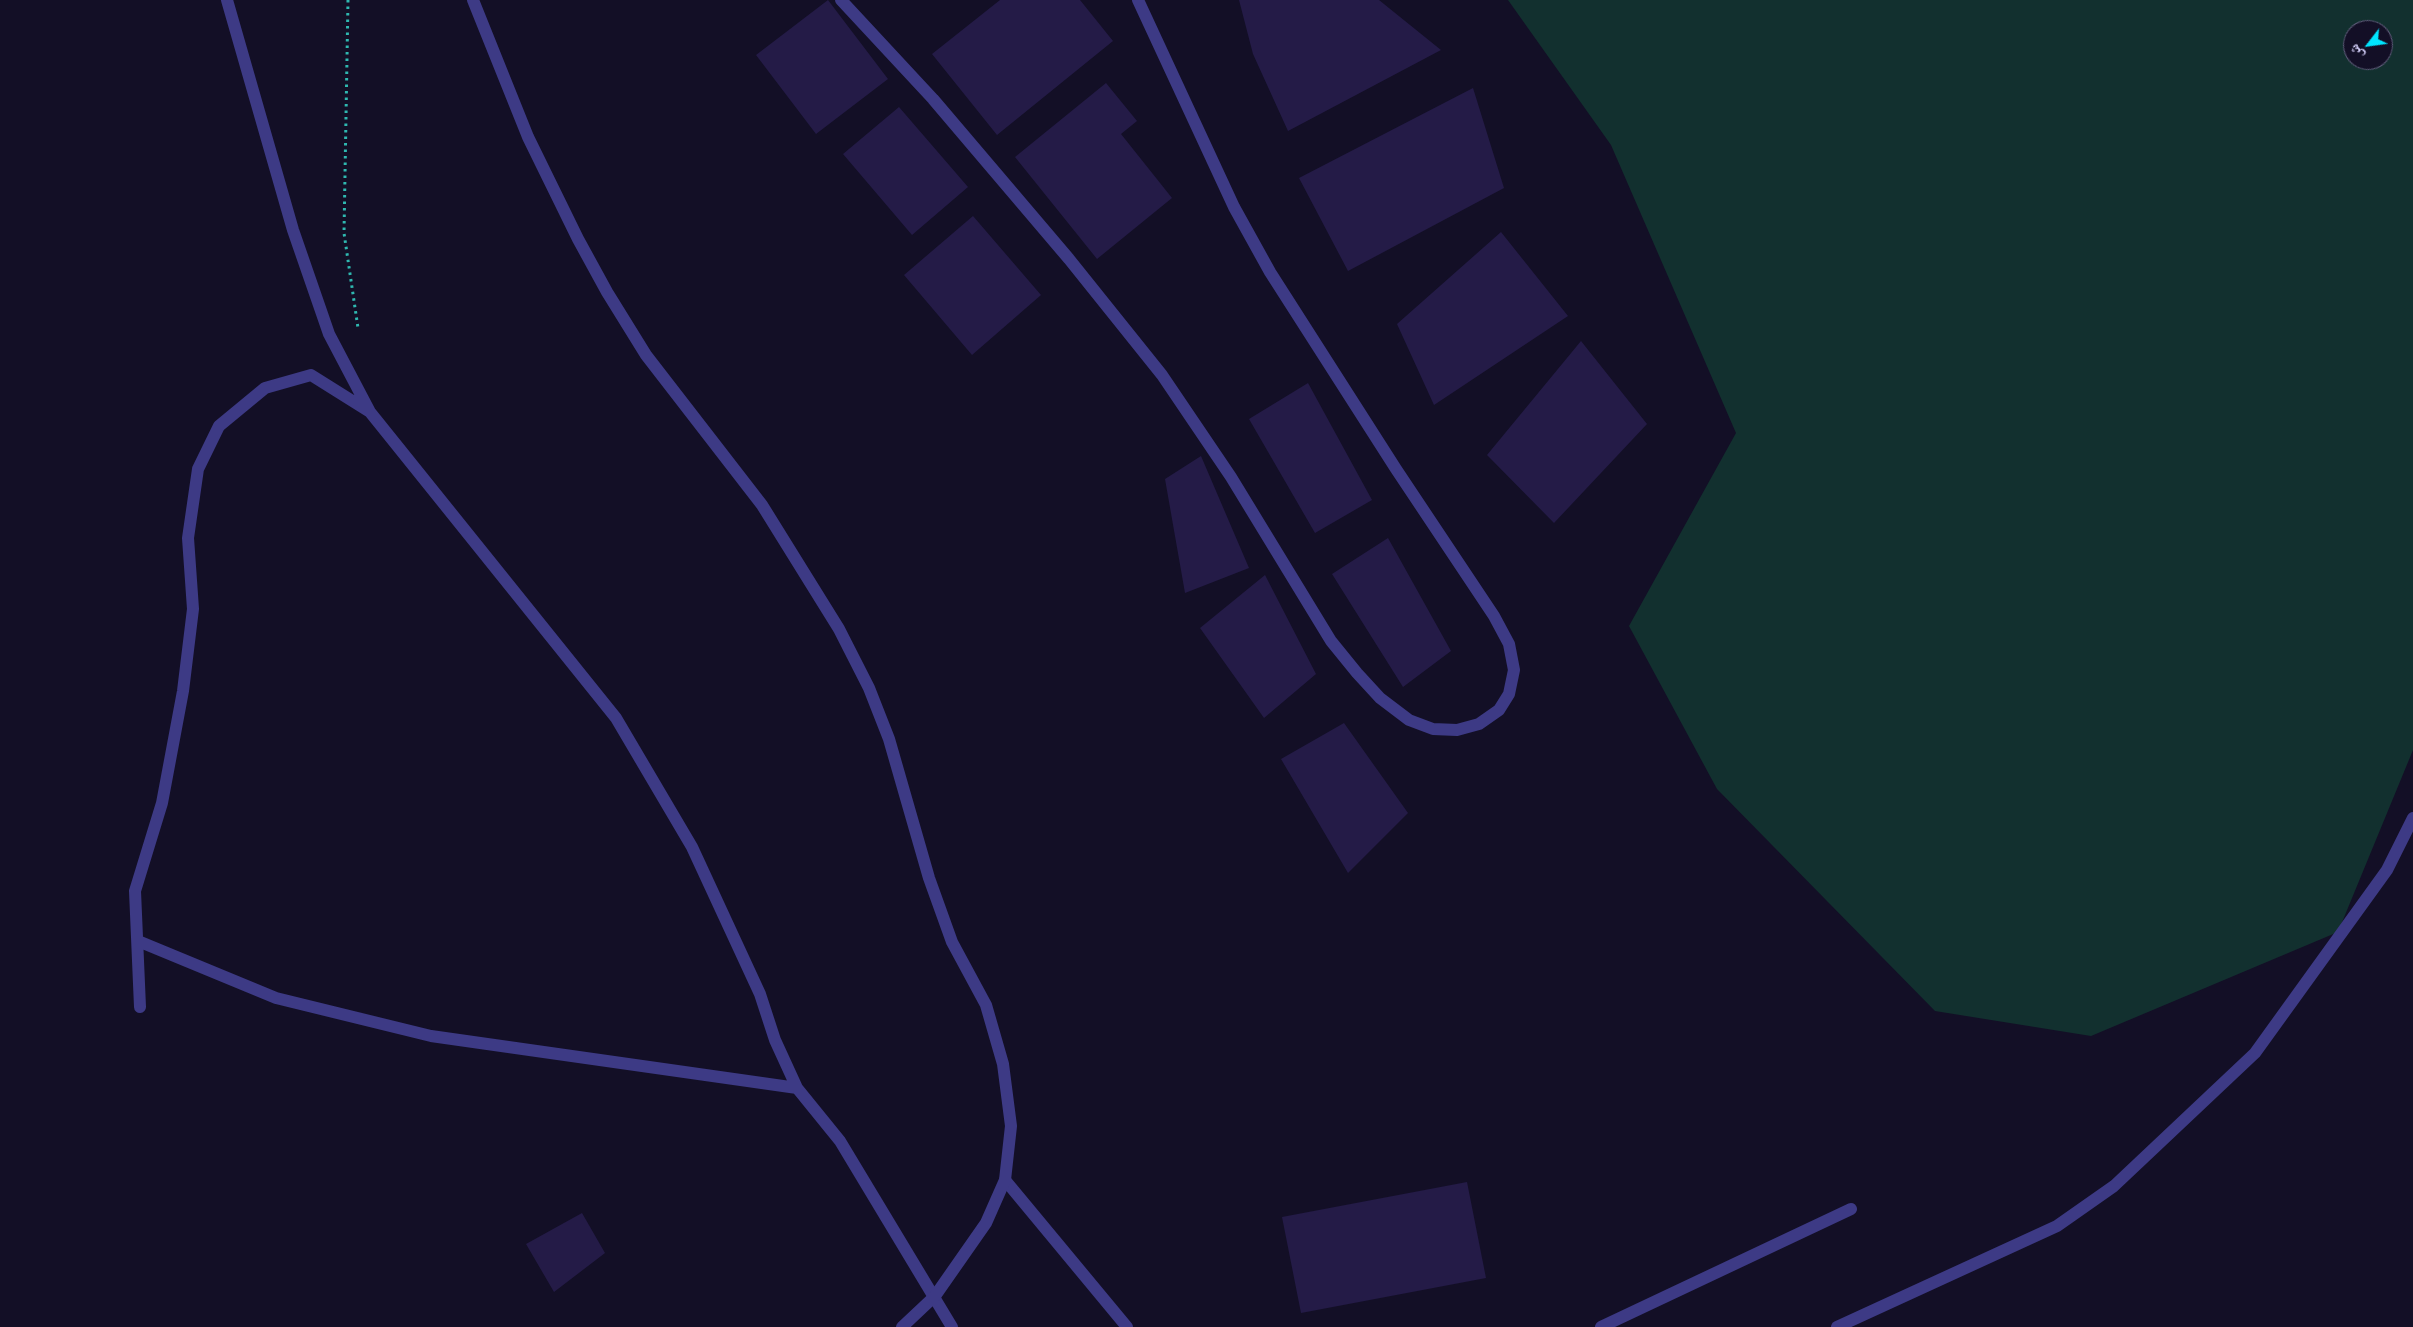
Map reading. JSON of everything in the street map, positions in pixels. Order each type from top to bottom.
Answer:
[{"type":"street","points":[[228,0],[296,240],[329,334],[370,412],[616,718],[692,847],[760,994],[775,1040],[797,1088],[840,1141],[952,1327]]},
{"type":"street","points":[[473,0],[528,137],[578,240],[607,292],[646,354],[762,505],[839,630],[869,688],[889,739],[929,878],[952,942],[986,1005],[1003,1064],[1011,1126],[1005,1180],[986,1223],[935,1296],[902,1327]]},
{"type":"street","points":[[841,0],[939,106],[1069,259],[1162,375],[1231,477],[1332,640],[1357,673],[1380,698],[1409,720],[1434,729],[1457,730],[1479,724],[1499,710],[1509,694],[1514,670],[1509,644],[1494,616],[1396,469],[1266,264],[1234,207],[1138,0]]},
{"type":"street","points":[[140,1007],[135,891],[162,803],[183,691],[193,609],[188,538],[198,469],[219,426],[265,388],[311,375],[370,412]]},
{"type":"street","points":[[1837,1327],[2057,1226],[2114,1186],[2255,1053],[2387,870],[2413,818]]},
{"type":"street","points":[[138,941],[276,998],[431,1036],[797,1088]]},
{"type":"street","points":[[1005,1180],[1127,1327]]},
{"type":"street","points":[[1601,1327],[1851,1209]]},
{"type":"path","points":[[348,0],[344,233],[359,337]]},
{"type":"green space","points":[[1508,0],[2413,0],[2413,750],[2338,932],[2091,1036],[1935,1011],[1717,789],[1629,626],[1736,433],[1611,145]]},
{"type":"building","points":[[828,0],[888,79],[816,134],[756,55]]},
{"type":"building","points":[[1000,0],[1080,0],[1113,41],[997,135],[932,54]]},
{"type":"building","points":[[1239,0],[1379,0],[1441,50],[1288,131],[1253,54]]},
{"type":"building","points":[[1106,83],[1137,121],[1121,134],[1172,198],[1097,259],[1015,157]]},
{"type":"building","points":[[1473,88],[1504,188],[1348,271],[1299,178]]},
{"type":"building","points":[[899,107],[968,187],[912,235],[843,154]]},
{"type":"building","points":[[973,216],[1041,295],[972,355],[904,275]]},
{"type":"building","points":[[1501,232],[1568,316],[1434,405],[1397,324]]},
{"type":"building","points":[[1581,341],[1647,424],[1554,523],[1487,455]]},
{"type":"building","points":[[1308,383],[1372,500],[1315,533],[1249,419]]},
{"type":"building","points":[[1201,456],[1249,568],[1185,593],[1165,479]]},
{"type":"building","points":[[1388,538],[1451,651],[1403,687],[1332,574]]},
{"type":"building","points":[[1265,575],[1316,674],[1264,718],[1200,628]]},
{"type":"building","points":[[1344,723],[1408,813],[1348,873],[1281,759]]},
{"type":"building","points":[[1467,1182],[1486,1278],[1301,1313],[1282,1217]]},
{"type":"building","points":[[582,1213],[605,1253],[554,1292],[526,1244]]}]
